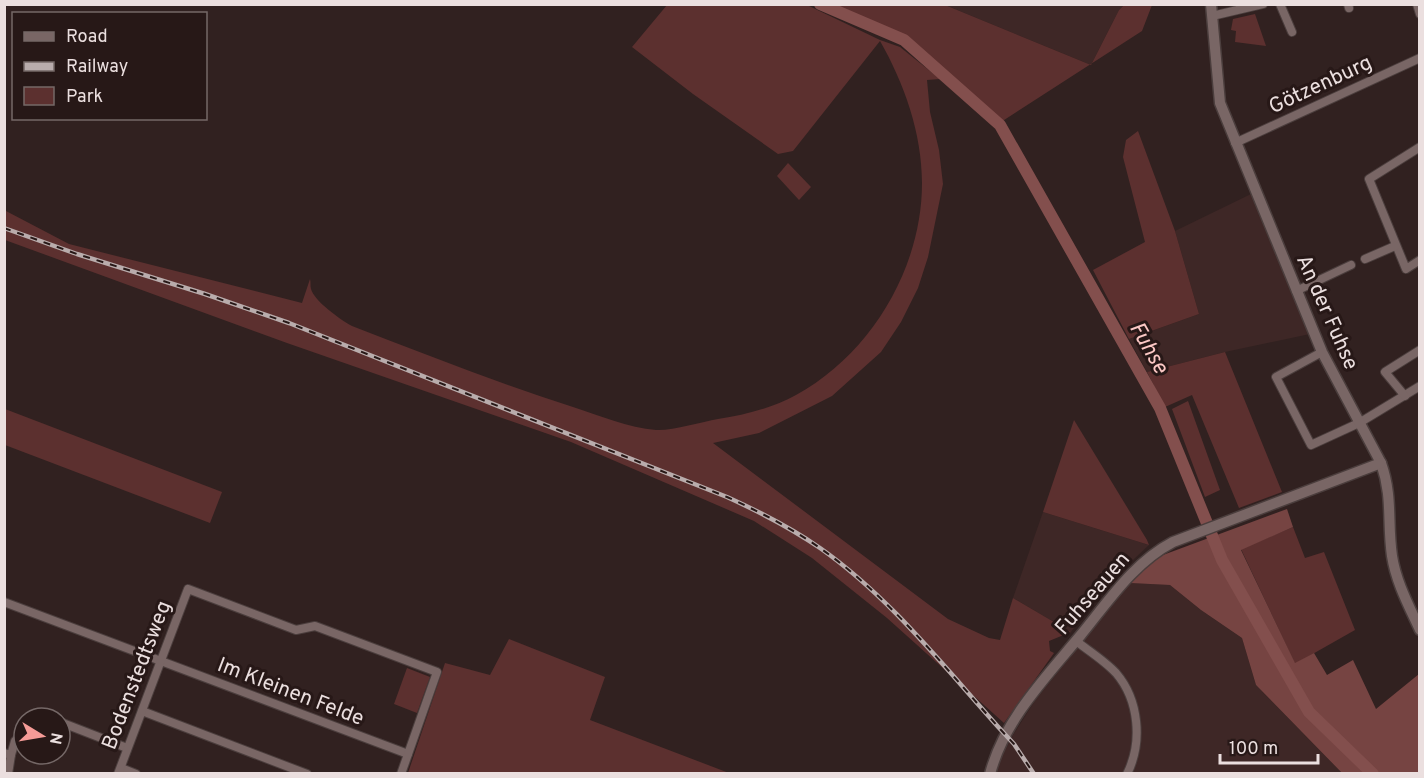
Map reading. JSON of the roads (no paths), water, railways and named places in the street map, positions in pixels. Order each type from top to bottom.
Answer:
[{"type":"street","points":[[1212,10],[1263,4]]},
{"type":"street","points":[[1280,4],[1292,32]]},
{"type":"street","points":[[1417,4],[1419,14]]},
{"type":"street","name":"An der Fuhse","points":[[1212,10],[1220,104],[1322,352],[1381,463],[1388,482],[1392,553],[1396,576],[1419,630]]},
{"type":"street","name":"Götzenburg","points":[[1235,143],[1419,58]]},
{"type":"street","points":[[1419,147],[1369,179],[1406,269],[1419,260]]},
{"type":"street","points":[[1365,259],[1395,246]]},
{"type":"street","points":[[1296,291],[1351,265]]},
{"type":"street","points":[[1405,396],[1385,372],[1419,350]]},
{"type":"street","points":[[1322,352],[1276,376],[1311,445],[1359,423],[1419,386]]},
{"type":"street","name":"Fuhseauen","points":[[990,774],[999,750],[1030,696],[1128,576],[1150,557],[1161,549],[1204,530],[1381,463]]},
{"type":"street","name":"Bodenstedtsweg","points":[[119,771],[188,589],[296,630],[315,626],[437,672],[408,754]]},
{"type":"street","name":"Im Kleinen Felde","points":[[4,602],[408,754]]},
{"type":"street","points":[[1076,641],[1116,673],[1129,696],[1138,731],[1138,743],[1127,774]]},
{"type":"street","points":[[142,711],[307,774]]},
{"type":"street","points":[[72,727],[128,748]]},
{"type":"street","points":[[8,754],[8,774]]},
{"type":"street","points":[[401,774],[408,754]]},
{"type":"street","points":[[119,771],[136,774]]},
{"type":"waterway","name":"Fuhse","points":[[820,4],[904,40],[1000,125],[1160,408],[1222,560],[1309,712],[1373,774]]},
{"type":"railway","points":[[4,228],[289,323],[751,508],[820,548],[870,588],[1014,744],[1034,774]]}]
